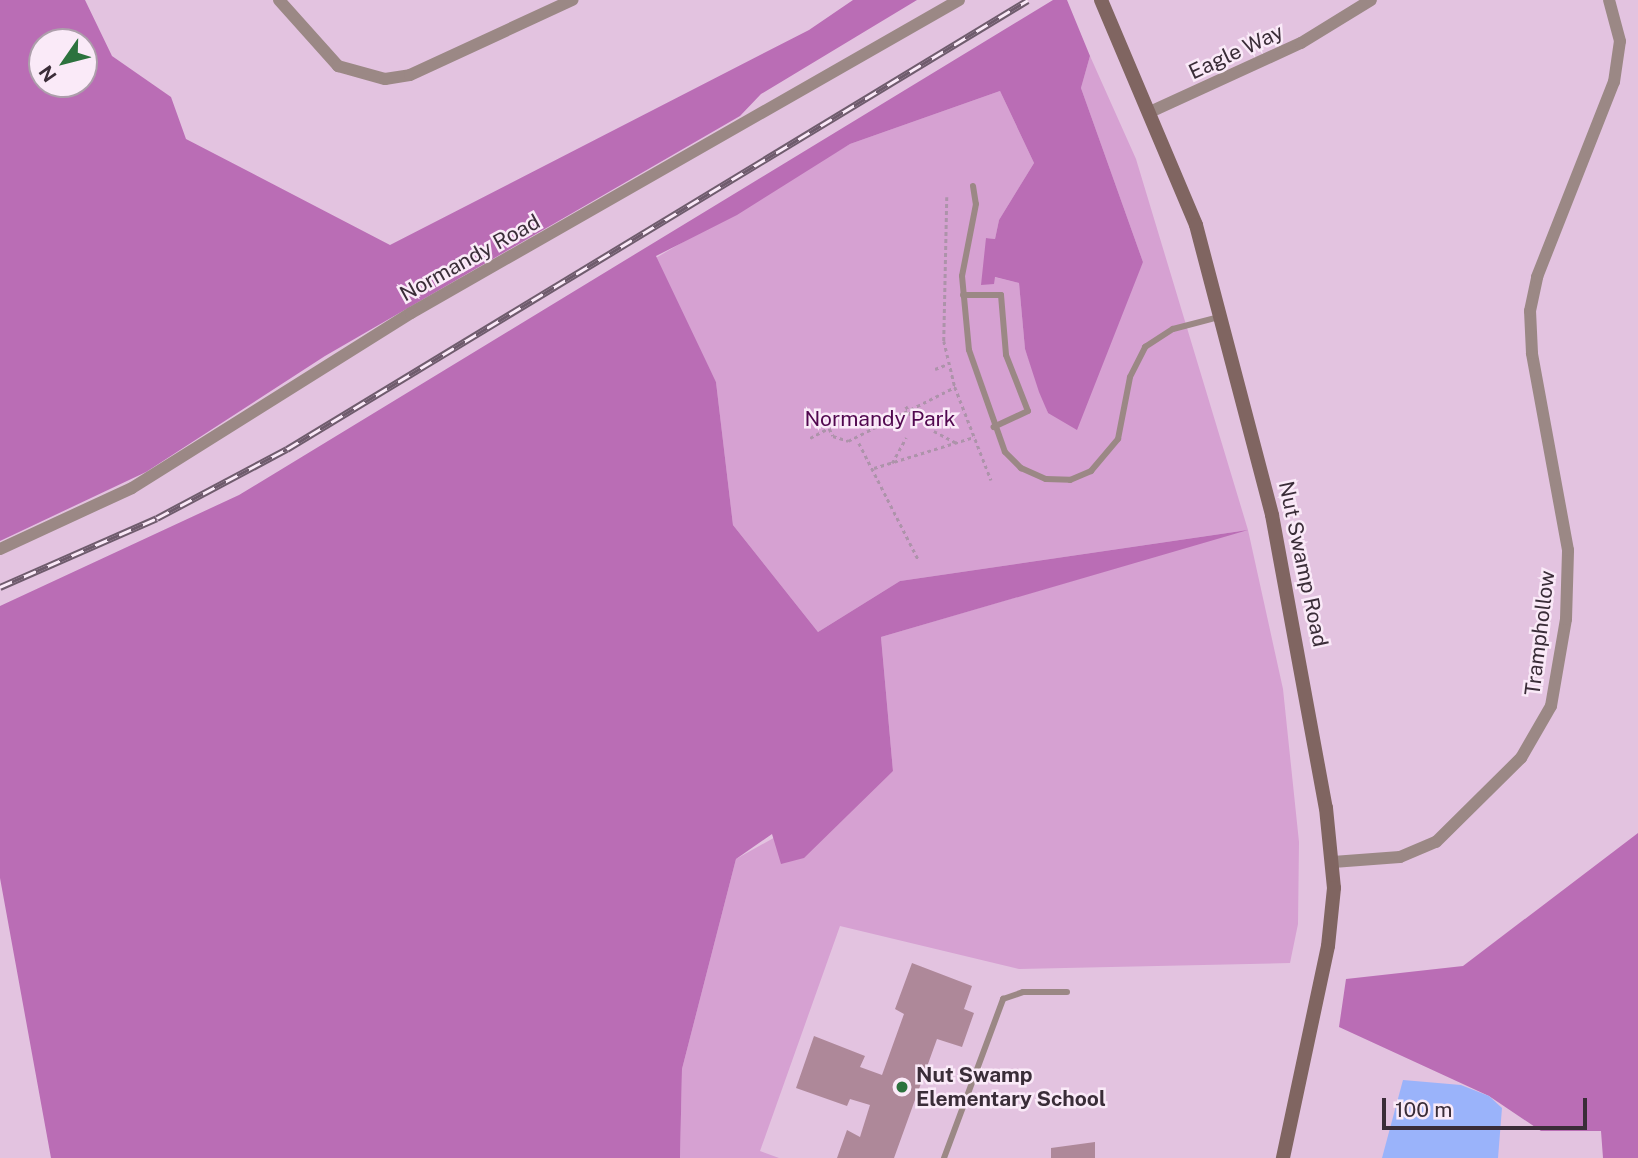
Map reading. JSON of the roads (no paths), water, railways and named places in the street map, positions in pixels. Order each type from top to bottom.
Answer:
[{"type":"main road","name":"Nut Swamp Road","points":[[1101,0],[1196,225],[1221,316],[1290,597],[1333,862],[1328,946],[1283,1158]]},
{"type":"street","points":[[279,0],[338,66],[385,79],[410,75],[572,0]]},
{"type":"street","name":"Normandy Road","points":[[0,549],[132,488],[411,313],[959,0]]},
{"type":"street","name":"Eagle Way","points":[[1150,111],[1301,43],[1371,0]]},
{"type":"street","name":"Tramphollow","points":[[1333,862],[1401,857],[1436,842],[1521,758],[1547,719],[1566,619],[1568,550],[1532,353],[1530,311],[1537,277],[1619,60],[1618,26],[1609,0]]},
{"type":"lane","points":[[973,186],[976,204],[963,295],[969,350],[1005,452],[1046,480],[1070,480],[1091,471],[1118,439],[1133,369],[1145,347],[1173,329],[1221,316]]},
{"type":"lane","points":[[963,295],[1001,295],[1006,355],[1028,411],[995,427]]},
{"type":"lane","points":[[944,1158],[1003,999],[1023,992],[1067,992]]},
{"type":"water","points":[[1403,1080],[1461,1085],[1489,1096],[1502,1108],[1498,1158],[1382,1158]]},
{"type":"railway","points":[[0,587],[157,518],[287,449],[1028,0]]},
{"type":"place","name":"Nut Swamp Elementary School","points":[[902,1087]]},
{"type":"park label","name":"Normandy Park","points":[[880,419]]}]
